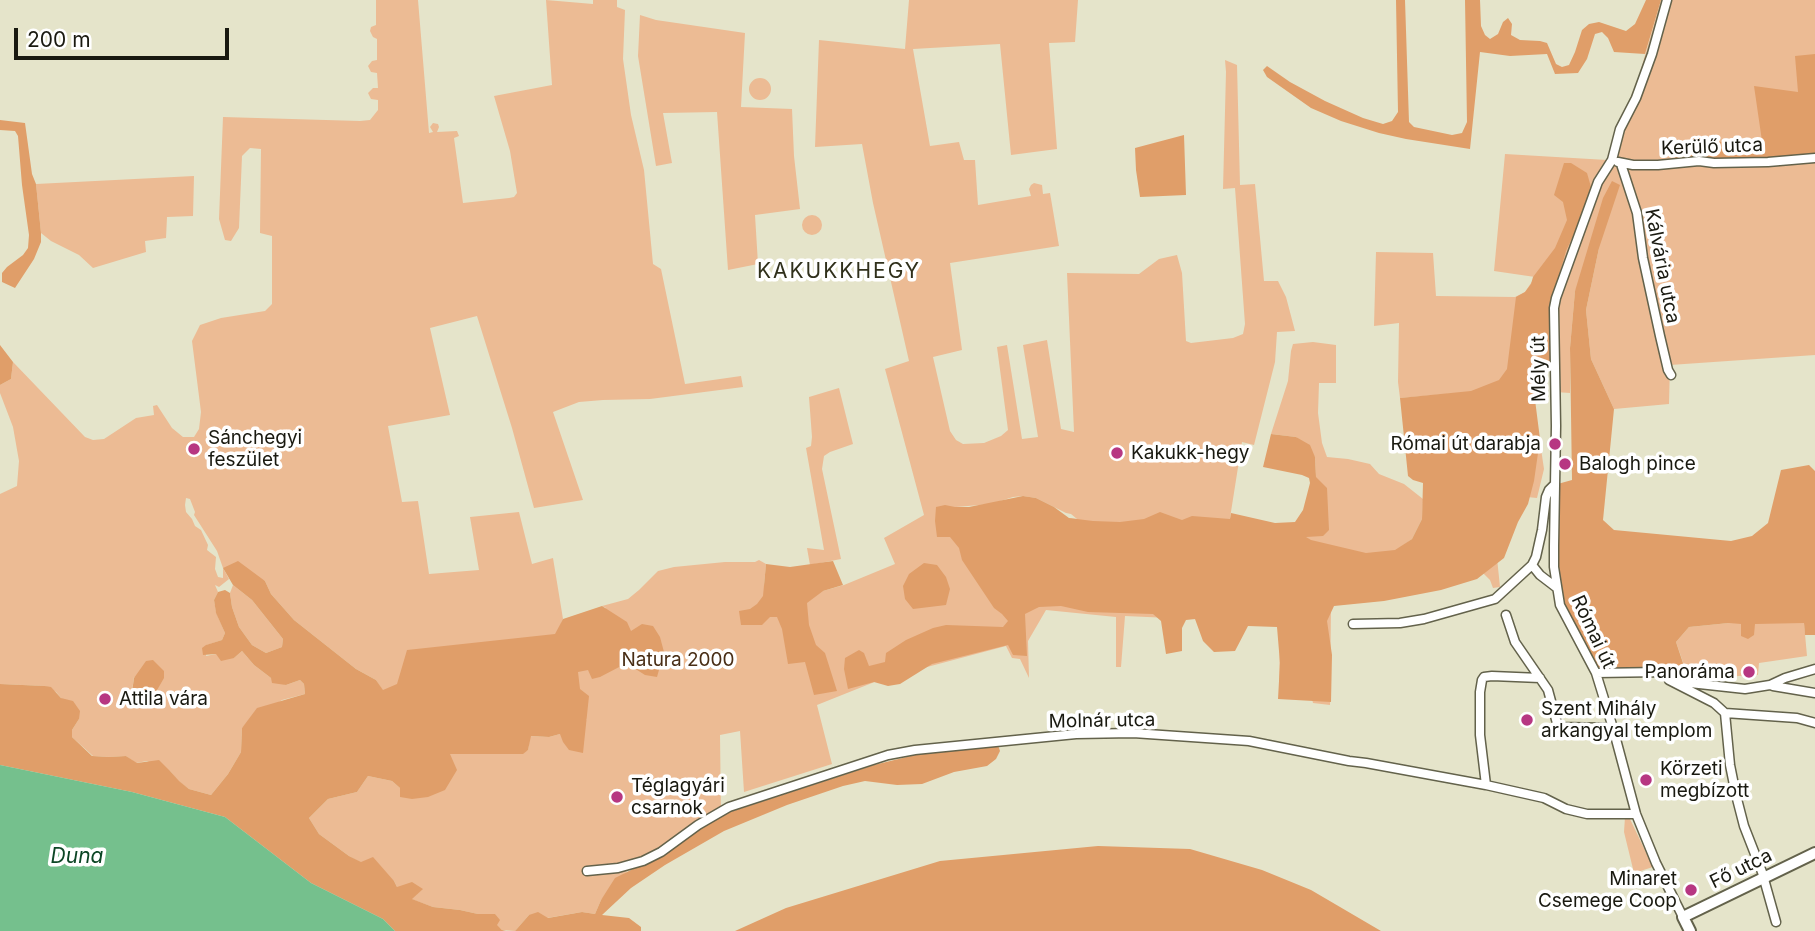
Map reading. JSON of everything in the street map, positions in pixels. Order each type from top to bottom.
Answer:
[{"type":"street","name":"Mély út","points":[[1556,588],[1554,308],[1598,182],[1612,160],[1620,129],[1636,98],[1667,0]]},
{"type":"street","name":"Kerülő utca","points":[[1612,160],[1621,164],[1646,165],[1815,158]]},
{"type":"street","name":"Kálvária utca","points":[[1621,164],[1637,213],[1643,258],[1671,375]]},
{"type":"street","points":[[1353,624],[1424,619],[1495,599],[1532,565],[1542,530],[1546,497],[1554,485]]},
{"type":"street","name":"Római út","points":[[1532,565],[1539,575],[1556,588],[1564,616],[1596,673],[1614,728],[1636,814],[1656,863],[1683,917]]},
{"type":"street","points":[[1506,615],[1515,642],[1548,690],[1558,727],[1614,728]]},
{"type":"street","points":[[1596,673],[1658,672],[1690,683],[1732,689],[1759,688],[1815,669]]},
{"type":"street","points":[[1658,672],[1714,703],[1725,713],[1797,718],[1815,723]]},
{"type":"street","points":[[1486,785],[1480,735],[1480,692],[1483,677],[1540,678]]},
{"type":"street","points":[[1770,685],[1815,693]]},
{"type":"street","points":[[1725,713],[1736,795],[1776,922]]},
{"type":"street","name":"Molnár utca","points":[[587,871],[618,868],[643,861],[729,807],[888,755],[1076,734],[1133,733],[1249,741],[1486,785],[1544,798],[1566,809],[1587,814],[1636,814]]},
{"type":"street","name":"Fő utca","points":[[1683,917],[1815,853]]},
{"type":"street","points":[[1683,917],[1690,931]]},
{"type":"green space","name":"Natura 2000","points":[[376,0],[418,0],[429,133],[433,132],[430,127],[433,123],[438,124],[437,132],[457,131],[459,136],[454,138],[463,203],[509,198],[517,193],[510,151],[494,96],[552,85],[546,0],[593,4],[593,0],[617,0],[617,7],[625,10],[623,59],[631,115],[644,170],[653,264],[661,269],[685,384],[741,376],[743,387],[650,399],[579,402],[553,412],[583,500],[534,508],[477,316],[430,328],[450,415],[388,426],[402,502],[418,501],[429,574],[479,570],[470,517],[519,512],[532,564],[553,558],[563,619],[557,633],[606,608],[602,606],[628,599],[658,571],[674,567],[759,560],[766,564],[764,585],[823,591],[844,585],[895,564],[884,538],[924,515],[885,369],[909,361],[862,144],[815,147],[819,40],[905,49],[909,0],[1078,0],[1075,42],[1049,43],[1057,149],[1011,155],[1000,44],[913,49],[930,146],[959,142],[964,160],[975,160],[978,205],[1031,196],[1031,185],[1042,185],[1043,194],[1050,193],[1059,246],[950,263],[962,350],[933,357],[950,431],[956,440],[963,444],[984,443],[1008,430],[997,347],[1007,345],[1022,439],[1038,437],[1023,345],[1047,340],[1061,429],[1074,432],[1067,273],[1139,274],[1159,259],[1177,255],[1182,273],[1186,341],[1191,343],[1233,338],[1243,334],[1245,324],[1235,188],[1223,189],[1225,60],[1237,65],[1240,185],[1255,184],[1264,281],[1278,281],[1286,297],[1295,331],[1277,332],[1275,362],[1254,445],[1242,442],[1230,518],[1304,537],[1316,477],[1315,457],[1296,437],[1271,434],[1288,381],[1293,344],[1313,342],[1336,345],[1336,383],[1319,383],[1318,413],[1327,457],[1370,464],[1379,474],[1404,484],[1423,499],[1422,519],[1412,539],[1398,549],[1440,538],[1470,392],[1400,398],[1399,323],[1374,326],[1376,252],[1433,253],[1436,296],[1515,297],[1525,292],[1535,277],[1494,271],[1505,154],[1607,160],[1617,129],[1635,90],[1661,0],[1815,0],[1815,355],[1670,365],[1669,404],[1614,409],[1591,359],[1586,310],[1599,248],[1575,291],[1570,348],[1570,393],[1556,392],[1554,365],[1549,363],[1536,367],[1531,382],[1544,469],[1537,498],[1527,497],[1497,558],[1500,587],[1493,588],[1490,580],[1481,571],[1331,603],[1330,705],[1313,703],[1312,699],[1279,698],[1280,623],[1125,616],[1121,667],[1116,667],[1116,617],[1046,610],[1028,641],[1029,678],[1020,659],[1012,658],[1006,646],[882,679],[817,705],[832,764],[744,792],[740,731],[720,735],[721,815],[661,855],[627,871],[601,900],[595,914],[582,912],[547,918],[529,915],[515,931],[502,930],[496,925],[495,914],[433,907],[411,899],[422,889],[397,887],[394,881],[349,856],[319,834],[309,818],[328,799],[357,792],[368,776],[392,781],[400,788],[449,754],[519,753],[528,750],[530,736],[549,737],[560,734],[587,719],[383,691],[376,680],[356,669],[294,620],[271,594],[265,581],[223,568],[229,579],[219,587],[215,585],[218,592],[214,600],[225,633],[222,640],[207,645],[206,656],[216,654],[234,658],[242,651],[271,678],[286,685],[300,680],[304,684],[305,694],[282,700],[242,728],[241,752],[211,795],[189,789],[171,772],[147,761],[136,763],[126,756],[93,756],[72,737],[72,730],[79,719],[56,692],[45,686],[0,684],[0,494],[17,486],[19,461],[13,427],[0,393],[0,385],[11,379],[13,362],[85,437],[93,440],[104,439],[136,418],[154,415],[153,406],[157,405],[172,428],[183,437],[194,437],[199,429],[201,412],[192,341],[200,325],[221,318],[265,311],[272,304],[272,236],[260,233],[261,149],[250,148],[242,156],[239,228],[231,241],[225,240],[219,219],[223,117],[370,120],[378,110],[378,100],[371,99],[368,93],[373,88],[378,88],[377,73],[371,72],[368,66],[377,60],[377,39],[370,31],[371,27],[376,25]],"holes":[[[1023,496],[1036,498],[1077,519],[956,507],[991,504]],[[186,498],[190,499],[194,515],[217,551],[223,568],[223,578],[218,577],[215,569],[216,557],[207,550],[208,545],[201,530],[186,512]],[[134,677],[158,690],[149,704],[137,699],[132,691]]]},
{"type":"green space","points":[[640,15],[656,20],[745,33],[741,107],[792,109],[800,209],[755,215],[758,264],[728,270],[717,112],[663,113],[672,163],[656,166],[638,56]]},
{"type":"green space","points":[[760,78],[768,81],[771,89],[768,97],[760,100],[752,97],[749,89],[752,81]]},
{"type":"green space","points":[[194,176],[193,216],[167,217],[166,238],[145,241],[146,252],[93,268],[79,255],[41,233],[36,184]]},
{"type":"green space","points":[[812,215],[819,218],[822,225],[819,232],[812,235],[805,232],[802,225],[805,218]]},
{"type":"green space","points":[[839,388],[853,444],[824,456],[822,469],[841,559],[810,565],[807,548],[824,550],[806,448],[811,446],[812,437],[809,397]]},
{"type":"green space","points":[[233,585],[252,600],[283,639],[282,647],[266,653],[252,645],[239,627],[232,607],[230,593]]},
{"type":"green space","points":[[1769,622],[1804,623],[1807,656],[1759,663],[1758,675],[1724,680],[1708,678],[1702,674],[1684,675],[1684,665],[1676,642],[1689,627]]},
{"type":"green space","points":[[1625,817],[1629,817],[1653,867],[1634,873],[1624,832]]},
{"type":"shaded area","points":[[1396,0],[1405,0],[1409,122],[1414,127],[1452,135],[1462,133],[1467,122],[1465,0],[1480,0],[1481,26],[1490,39],[1498,34],[1503,22],[1508,18],[1512,24],[1511,35],[1520,40],[1547,43],[1556,64],[1562,67],[1569,65],[1582,30],[1589,24],[1599,22],[1626,31],[1635,24],[1646,0],[1661,0],[1645,54],[1614,52],[1602,32],[1595,34],[1587,59],[1578,73],[1555,74],[1547,54],[1510,56],[1480,52],[1470,149],[1406,139],[1341,121],[1311,108],[1267,77],[1263,70],[1267,66],[1325,101],[1363,118],[1383,124],[1392,121],[1398,112]]},
{"type":"shaded area","points":[[1815,54],[1815,155],[1677,162],[1674,155],[1710,142],[1762,141],[1754,86],[1798,92],[1795,56]]},
{"type":"shaded area","points":[[0,120],[25,123],[32,174],[36,184],[41,233],[41,242],[34,259],[15,288],[2,282],[2,273],[28,248],[29,235],[18,136],[15,131],[0,130]]},
{"type":"shaded area","points":[[1184,135],[1186,195],[1140,197],[1135,148]]},
{"type":"shaded area","points":[[1564,163],[1571,163],[1587,173],[1591,187],[1590,199],[1566,251],[1551,304],[1550,365],[1538,369],[1533,384],[1540,439],[1528,504],[1504,558],[1477,579],[1441,590],[1384,601],[1334,606],[1327,621],[1332,655],[1331,702],[1278,699],[1280,663],[1277,627],[1248,626],[1235,651],[1214,652],[1203,641],[1195,619],[1186,620],[1182,628],[1182,651],[1166,654],[1161,621],[1153,614],[1088,612],[1061,606],[1039,607],[1025,614],[1027,656],[1013,655],[1008,645],[932,664],[900,684],[888,686],[874,682],[848,689],[845,658],[859,650],[864,653],[869,666],[885,662],[886,653],[933,628],[946,625],[1003,627],[1008,621],[994,608],[950,537],[937,537],[936,507],[969,507],[1023,496],[1036,498],[1069,518],[1093,521],[1144,519],[1160,512],[1182,520],[1192,516],[1230,519],[1231,513],[1275,523],[1295,522],[1303,510],[1309,478],[1263,467],[1271,434],[1296,437],[1310,445],[1315,457],[1316,477],[1327,488],[1329,530],[1323,536],[1306,537],[1366,553],[1395,550],[1412,539],[1422,519],[1423,483],[1408,476],[1400,398],[1471,391],[1499,380],[1507,369],[1516,297],[1525,292],[1555,248],[1567,220],[1563,202],[1554,195]]},
{"type":"shaded area","points":[[1612,181],[1620,185],[1599,248],[1586,310],[1591,359],[1614,409],[1603,520],[1614,530],[1731,541],[1752,536],[1768,523],[1781,470],[1809,465],[1815,471],[1815,635],[1805,635],[1804,623],[1755,624],[1754,635],[1748,639],[1741,636],[1741,624],[1689,627],[1676,642],[1684,666],[1682,680],[1669,674],[1596,673],[1557,588],[1554,485],[1572,480],[1570,348],[1575,291],[1603,198]]},
{"type":"shaded area","points":[[0,345],[13,362],[11,379],[0,385]]},
{"type":"shaded area","points":[[238,561],[265,581],[271,594],[294,620],[356,669],[376,680],[383,690],[397,684],[407,650],[555,634],[563,619],[602,606],[627,622],[631,631],[642,624],[653,626],[660,637],[664,652],[657,677],[645,675],[623,665],[592,679],[588,670],[578,672],[580,689],[589,696],[583,753],[569,750],[560,734],[549,737],[531,736],[528,750],[523,754],[450,754],[457,770],[445,790],[428,797],[400,797],[400,788],[392,781],[368,776],[357,792],[328,799],[309,818],[319,834],[349,856],[361,862],[373,857],[397,887],[412,882],[423,889],[412,899],[433,907],[495,914],[500,920],[497,925],[506,931],[395,931],[383,919],[311,883],[225,817],[132,792],[0,765],[0,684],[45,686],[51,687],[61,698],[73,701],[80,711],[72,737],[92,756],[126,756],[137,763],[159,760],[189,789],[211,795],[241,752],[242,728],[257,708],[305,694],[304,684],[300,680],[286,685],[272,683],[271,678],[242,651],[234,658],[221,661],[216,654],[203,655],[202,648],[222,640],[225,633],[216,613],[214,600],[218,592],[225,590],[230,593],[239,627],[252,645],[266,653],[282,647],[283,639],[252,600],[233,585],[223,568]]},
{"type":"shaded area","points":[[833,561],[843,585],[823,591],[807,603],[809,625],[816,645],[825,653],[837,691],[814,695],[805,662],[788,664],[782,629],[777,617],[770,617],[762,625],[741,625],[739,611],[750,609],[763,596],[766,564],[790,567]]},
{"type":"shaded area","points":[[924,563],[937,565],[946,577],[950,589],[946,605],[913,609],[905,599],[903,586],[909,574]]},
{"type":"shaded area","points":[[153,660],[164,671],[164,678],[149,704],[137,700],[132,692],[134,678],[146,661]]},
{"type":"shaded area","points":[[998,745],[1000,751],[996,759],[987,766],[954,772],[922,784],[897,785],[865,781],[843,786],[724,831],[631,888],[602,915],[629,918],[641,927],[641,931],[515,931],[529,915],[538,912],[548,918],[582,912],[595,914],[615,878],[661,855],[721,815],[874,765],[915,755]]},
{"type":"shaded area","points":[[1098,846],[1190,849],[1262,870],[1311,890],[1381,931],[735,931],[786,908],[940,861]]},
{"type":"water","name":"Duna","points":[[0,765],[132,792],[225,817],[311,883],[383,919],[395,931],[0,931]]},
{"type":"place","name":"Római út darabja","points":[[1555,444]]},
{"type":"place","name":"Sánchegyi feszület","points":[[194,449]]},
{"type":"place","name":"Kakukk-hegy","points":[[1117,453]]},
{"type":"place","name":"Balogh pince","points":[[1565,464]]},
{"type":"place","name":"Panoráma","points":[[1749,672]]},
{"type":"place","name":"Attila vára","points":[[105,699]]},
{"type":"place","name":"Szent Mihály arkangyal templom","points":[[1527,720]]},
{"type":"place","name":"Körzeti megbízott","points":[[1646,780]]},
{"type":"place","name":"Téglagyári csarnok","points":[[617,797]]},
{"type":"place","name":"Minaret Csemege Coop","points":[[1691,890]]},
{"type":"district","name":"KAKUKKHEGY","points":[[839,272]]}]
